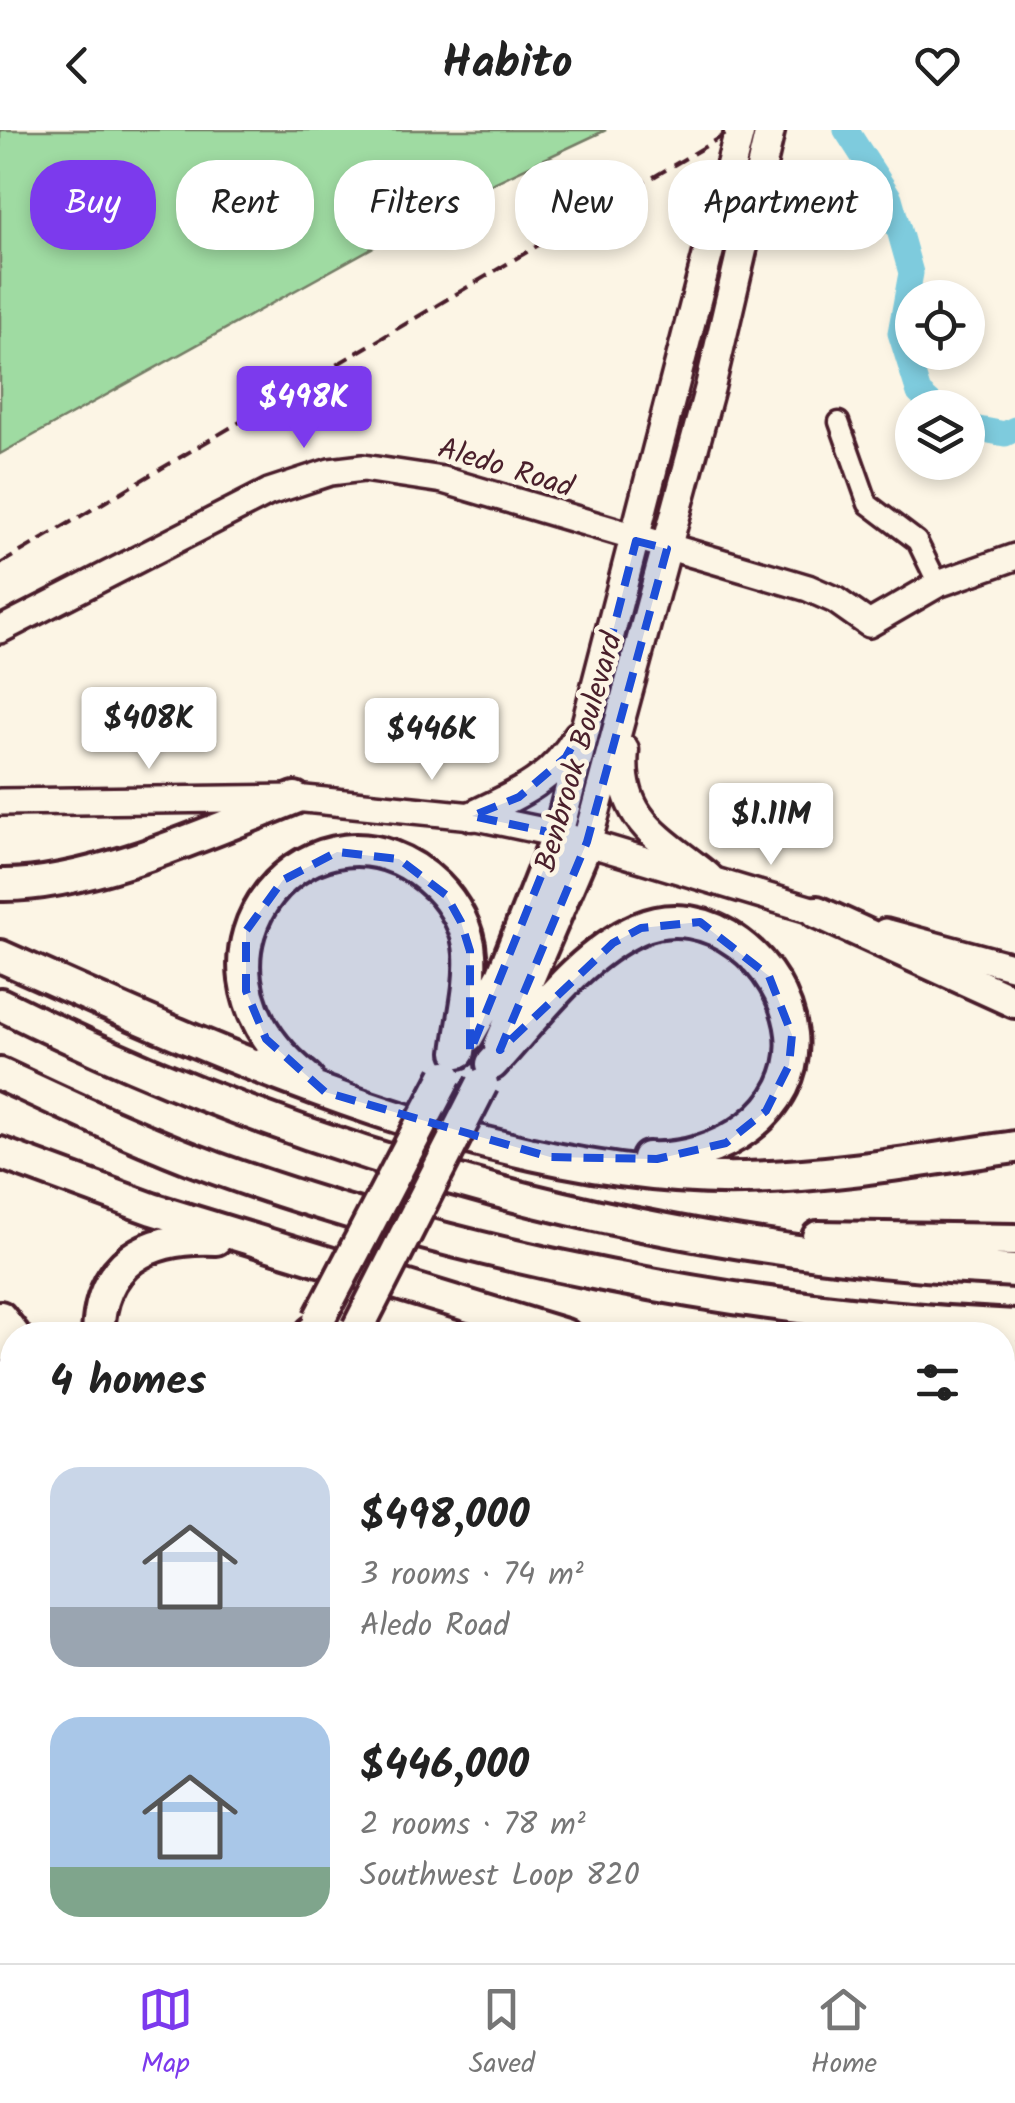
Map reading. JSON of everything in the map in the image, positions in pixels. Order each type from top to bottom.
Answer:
[{"type":"highway","points":[[0,885],[28,886],[95,870],[295,798]]},
{"type":"highway","name":"Benbrook Boulevard","points":[[317,1322],[573,838]]},
{"type":"highway","name":"Benbrook Boulevard","points":[[362,1322],[487,1074],[573,838]]},
{"type":"highway","points":[[325,1092],[266,1039],[246,990],[242,964],[246,930],[261,902],[309,861],[337,852],[368,852],[400,859],[446,895],[470,951],[452,1064]]},
{"type":"highway","points":[[818,912],[1015,1002]]},
{"type":"highway","points":[[487,1074],[585,966],[640,928],[700,922],[753,956],[769,976],[792,1035],[789,1065],[780,1091],[750,1128],[700,1152],[657,1159],[582,1154],[550,1157]]},
{"type":"highway","points":[[0,956],[214,1050],[325,1092],[550,1157],[669,1174],[744,1178],[1015,1147]]},
{"type":"highway","points":[[0,1004],[119,1060],[263,1118],[490,1190],[606,1218],[778,1250],[1015,1271]]},
{"type":"highway","points":[[0,1074],[214,1167],[349,1212],[504,1254],[804,1309],[965,1322]]},
{"type":"highway","points":[[0,1153],[152,1210],[522,1322]]},
{"type":"highway","points":[[606,1218],[650,1210],[818,1237],[1015,1240]]},
{"type":"highway","points":[[101,1322],[108,1286],[125,1261],[171,1240],[250,1238]]},
{"type":"highway","points":[[504,1254],[524,1272],[770,1322]]},
{"type":"highway","points":[[483,1310],[500,1322]]},
{"type":"main road","name":"Benbrook Boulevard","points":[[573,838],[594,709],[655,454],[720,222],[740,130]]},
{"type":"main road","name":"Benbrook Boulevard","points":[[573,838],[630,697],[770,130]]},
{"type":"main road","points":[[630,697],[622,771],[625,796],[646,828],[708,877]]},
{"type":"main road","points":[[472,816],[542,782],[566,757],[594,709]]},
{"type":"street","points":[[839,422],[868,504],[917,540],[938,584],[1015,557]]},
{"type":"street","name":"Aledo Road","points":[[0,630],[269,492],[330,472],[363,468],[413,472],[808,588],[835,600],[869,624],[938,584]]},
{"type":"street","points":[[0,802],[295,798],[472,816],[573,838],[1015,966]]},
{"type":"highlighted area","points":[[636,541],[667,549],[587,842],[500,1050],[613,943],[641,928],[700,922],[769,976],[792,1035],[789,1065],[766,1111],[726,1143],[657,1159],[550,1157],[325,1092],[266,1039],[246,991],[246,931],[283,880],[337,852],[399,859],[446,895],[461,922],[470,951],[470,1052],[558,834],[472,816],[519,797],[566,757],[593,709]]},
{"type":"green space","points":[[0,130],[606,130],[542,160],[515,160],[515,173],[495,182],[495,160],[334,160],[334,250],[368,250],[0,454]]},
{"type":"waterway","points":[[846,130],[890,198],[911,273],[900,333],[918,390]]},
{"type":"waterway","points":[[985,430],[1005,434],[1015,429]]},
{"type":"railway","points":[[0,564],[733,130]]}]
